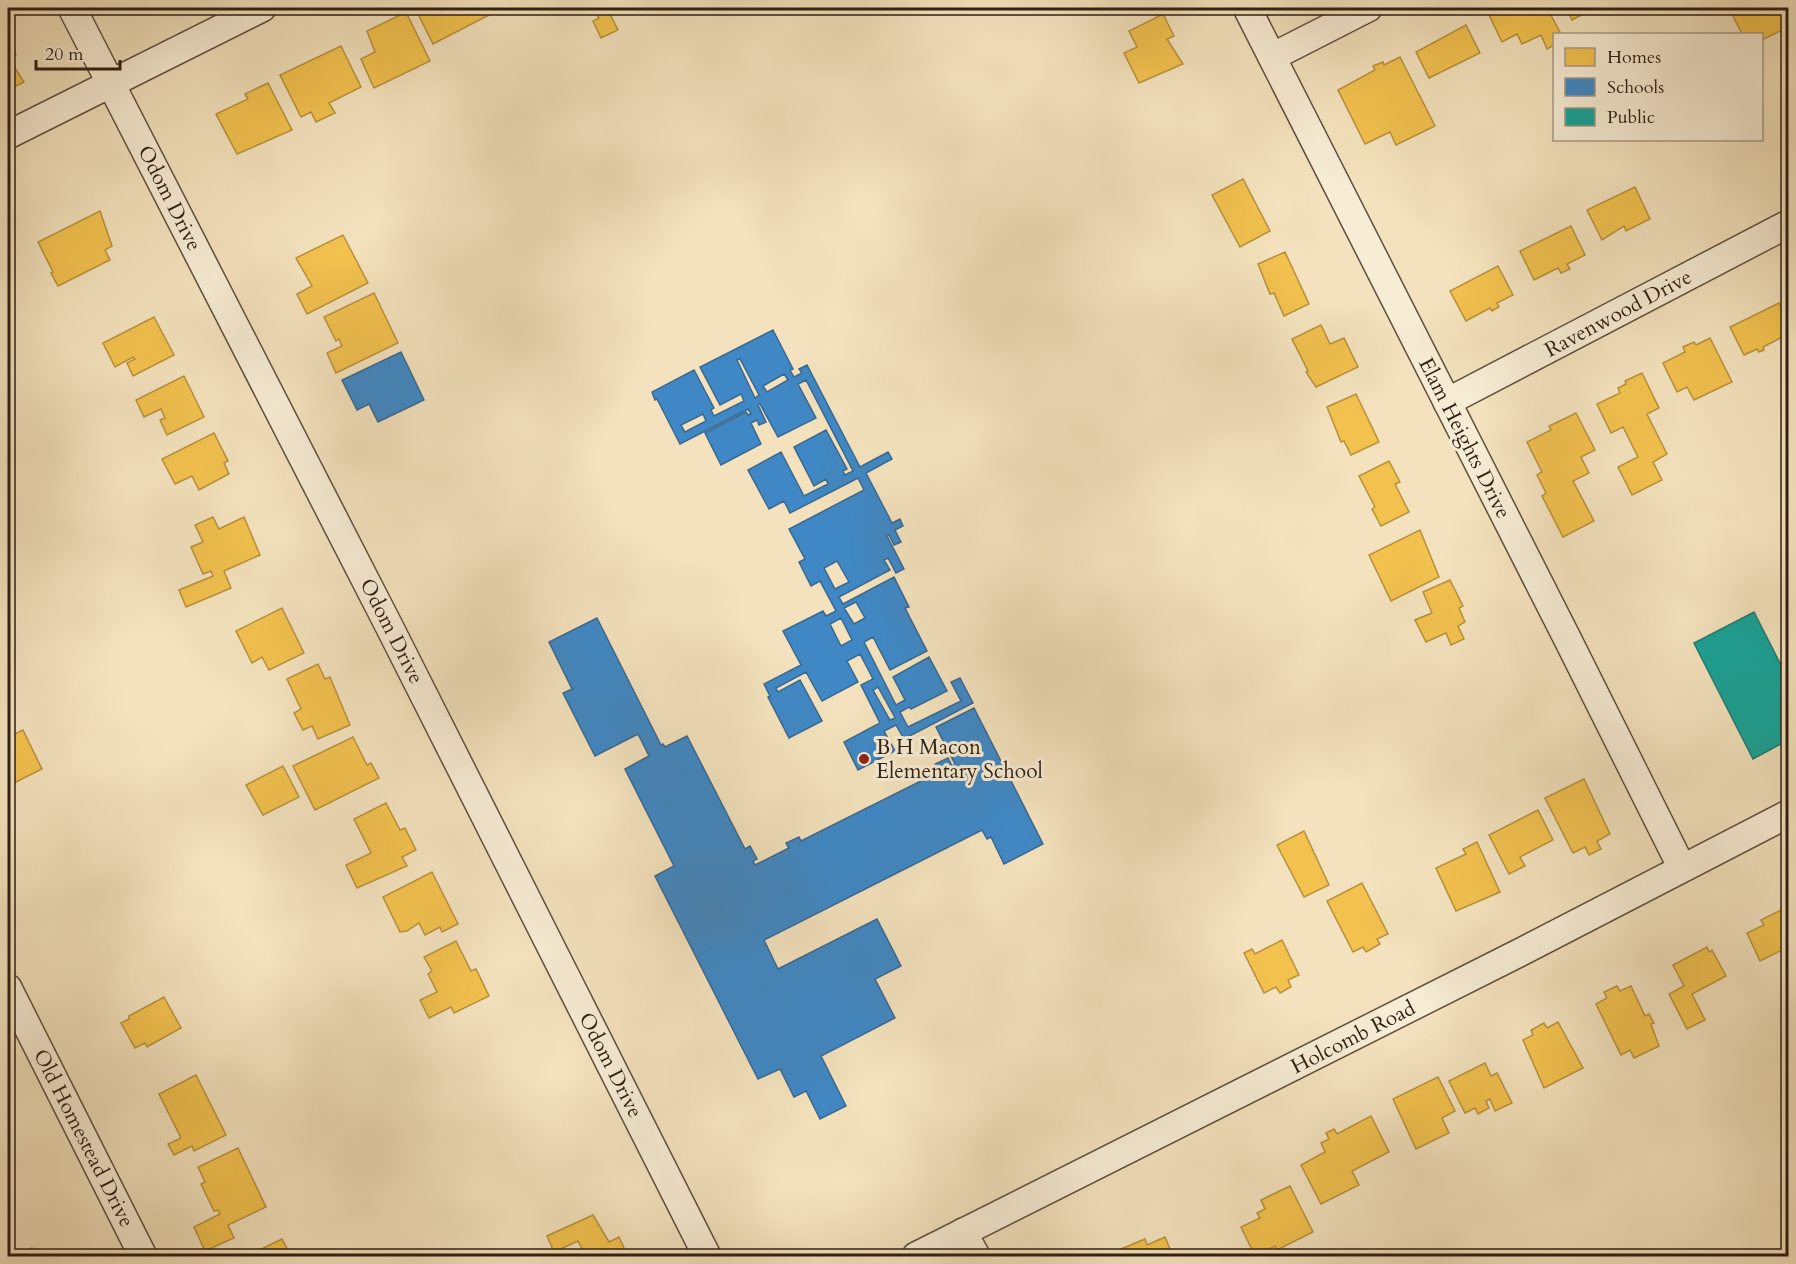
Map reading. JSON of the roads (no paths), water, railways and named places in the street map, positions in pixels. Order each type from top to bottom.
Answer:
[{"type":"street","name":"Odom Drive","points":[[72,8],[391,630],[707,1257]]},
{"type":"street","points":[[8,135],[262,8]]},
{"type":"street","name":"Elam Heights Drive","points":[[1247,8],[1682,868]]},
{"type":"street","points":[[1272,57],[1368,8]]},
{"type":"street","name":"Ravenwood Drive","points":[[1447,402],[1788,224]]},
{"type":"street","name":"Holcomb Road","points":[[916,1257],[1519,953],[1788,814]]},
{"type":"street","name":"Old Homestead Drive","points":[[8,988],[143,1257]]},
{"type":"street","points":[[963,1232],[976,1257]]},
{"type":"place","name":"B H Macon Elementary School","points":[[864,759]]}]
